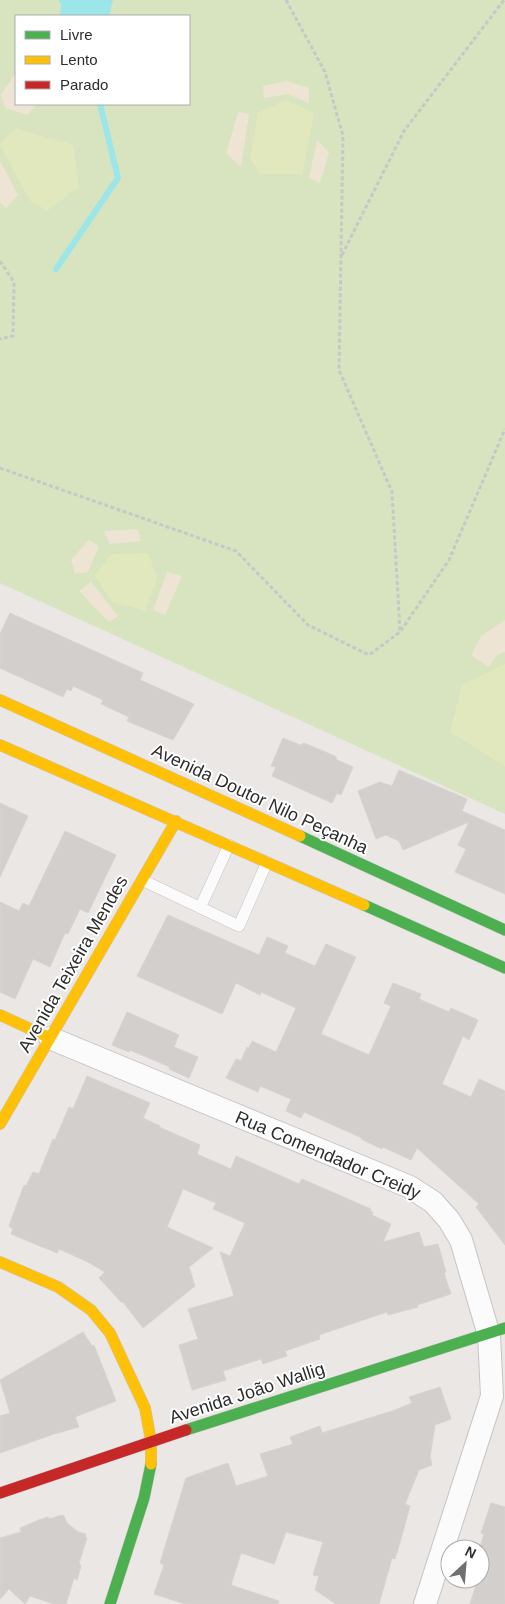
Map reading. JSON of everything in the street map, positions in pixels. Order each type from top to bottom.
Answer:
[{"type":"main road","name":"Avenida Doutor Nilo Peçanha","points":[[0,700],[153,768],[505,930]]},
{"type":"main road","points":[[0,745],[181,819],[229,845],[505,968]]},
{"type":"main road","points":[[216,810],[242,810]]},
{"type":"main road","name":"Avenida Teixeira Mendes","points":[[0,1124],[142,880],[181,819]]},
{"type":"main road","points":[[0,1015],[50,1038]]},
{"type":"main road","points":[[0,1262],[58,1287],[91,1310],[110,1332],[145,1408],[151,1441],[151,1467],[144,1498],[110,1604]]},
{"type":"main road","name":"Avenida João Wallig","points":[[0,1493],[151,1441],[497,1332]]},
{"type":"street","name":"Rua Comendador Creidy","points":[[50,1038],[410,1187],[433,1202],[450,1220],[461,1240],[497,1332],[492,1396],[425,1604]]},
{"type":"lane","points":[[200,908],[229,845]]},
{"type":"lane","points":[[142,880],[239,926],[267,862]]},
{"type":"path","points":[[286,0],[325,72],[343,136],[339,370],[392,492],[400,632]]},
{"type":"path","points":[[341,258],[404,131],[504,0]]},
{"type":"path","points":[[0,261],[14,282],[13,336],[0,338]]},
{"type":"path","points":[[0,468],[236,551],[308,625],[369,656],[400,632],[449,560],[505,429]]},
{"type":"green space","points":[[0,0],[505,0],[505,814],[0,583]]},
{"type":"green space","points":[[286,100],[314,113],[302,174],[260,174],[250,159],[258,113]]},
{"type":"green space","points":[[15,128],[73,145],[79,187],[48,210],[31,202],[0,145]]},
{"type":"green space","points":[[148,553],[157,578],[145,611],[112,602],[95,575],[111,554]]},
{"type":"green space","points":[[505,664],[505,766],[450,732],[462,685]]},
{"type":"sand","points":[[15,74],[15,105],[35,105],[28,115],[5,108],[1,95]]},
{"type":"sand","points":[[286,81],[309,88],[309,103],[287,94],[264,98],[263,86]]},
{"type":"sand","points":[[238,112],[249,114],[241,167],[226,153]]},
{"type":"sand","points":[[317,140],[329,153],[320,183],[309,178]]},
{"type":"sand","points":[[0,161],[18,195],[6,208],[0,203]]},
{"type":"sand","points":[[138,529],[141,541],[110,544],[104,531]]},
{"type":"sand","points":[[89,540],[99,546],[88,572],[75,574],[71,560]]},
{"type":"sand","points":[[167,572],[182,576],[165,615],[153,610]]},
{"type":"sand","points":[[91,582],[118,616],[109,622],[79,591]]},
{"type":"sand","points":[[505,620],[505,652],[497,655],[489,667],[471,655],[481,636]]},
{"type":"water","points":[[58,0],[113,0],[109,15],[60,15],[61,4]]},
{"type":"building","points":[[10,613],[143,673],[140,680],[194,704],[173,740],[127,721],[129,717],[101,704],[103,700],[73,686],[71,691],[67,689],[63,697],[0,668],[0,634]]},
{"type":"building","points":[[283,738],[300,745],[304,743],[335,756],[337,760],[353,767],[341,795],[337,793],[332,803],[272,776],[276,767],[271,766]]},
{"type":"building","points":[[399,770],[467,799],[462,811],[505,830],[505,894],[455,872],[466,849],[458,845],[469,822],[403,850],[399,841],[386,835],[376,839],[358,791],[380,782],[392,786]]},
{"type":"building","points":[[0,803],[28,816],[0,877]]},
{"type":"building","points":[[65,831],[116,855],[88,913],[80,909],[68,934],[65,933],[50,967],[33,959],[15,999],[0,992],[0,902],[19,911],[23,903],[29,906]]},
{"type":"building","points":[[168,915],[259,955],[267,937],[288,946],[285,953],[315,966],[326,944],[356,957],[321,1034],[369,1055],[391,1006],[384,1003],[393,983],[421,994],[419,999],[449,1012],[451,1008],[478,1020],[469,1040],[463,1036],[442,1084],[471,1097],[479,1079],[505,1091],[505,1245],[476,1207],[479,1204],[417,1148],[411,1160],[383,1147],[382,1149],[304,1112],[301,1118],[286,1111],[291,1099],[260,1086],[258,1092],[226,1078],[236,1059],[241,1061],[252,1041],[276,1052],[296,1008],[261,992],[260,995],[236,983],[222,1014],[137,976]]},
{"type":"building","points":[[127,1012],[179,1035],[174,1047],[198,1057],[189,1078],[169,1069],[170,1067],[130,1050],[129,1052],[112,1045]]},
{"type":"building","points":[[87,1076],[150,1103],[143,1118],[200,1145],[197,1154],[231,1169],[236,1156],[299,1184],[302,1179],[371,1209],[372,1215],[391,1224],[383,1242],[419,1232],[424,1247],[438,1244],[451,1294],[417,1305],[418,1307],[388,1315],[387,1312],[319,1335],[320,1339],[285,1351],[287,1356],[263,1364],[261,1359],[223,1371],[226,1380],[192,1390],[179,1345],[198,1339],[188,1309],[234,1296],[220,1252],[230,1256],[245,1223],[213,1209],[216,1203],[183,1189],[167,1227],[213,1248],[189,1267],[195,1286],[143,1328],[123,1302],[99,1278],[105,1272],[59,1249],[57,1253],[11,1234],[13,1229],[9,1226],[24,1185],[26,1186],[33,1172],[39,1174],[53,1139],[55,1140],[69,1107],[73,1109]]},
{"type":"building","points":[[83,1332],[92,1346],[94,1345],[116,1401],[75,1417],[79,1427],[0,1453],[0,1416],[10,1413],[0,1380]]},
{"type":"building","points":[[440,1387],[451,1419],[435,1425],[430,1457],[432,1465],[419,1470],[405,1504],[410,1506],[395,1559],[392,1558],[379,1604],[336,1604],[315,1590],[319,1576],[313,1575],[323,1542],[286,1532],[274,1564],[241,1553],[231,1585],[279,1601],[278,1604],[185,1604],[154,1594],[164,1565],[160,1563],[186,1478],[228,1463],[236,1486],[268,1476],[260,1454],[293,1444],[290,1437],[320,1426],[322,1433],[395,1410],[412,1403],[409,1397]]},
{"type":"building","points":[[491,1503],[505,1507],[505,1604],[470,1604],[475,1589],[490,1589],[490,1539],[482,1539],[484,1534],[481,1533]]},
{"type":"building","points":[[62,1515],[67,1523],[78,1532],[86,1534],[85,1537],[87,1538],[79,1563],[81,1566],[77,1580],[74,1578],[66,1604],[54,1604],[30,1596],[25,1604],[9,1589],[0,1599],[0,1538],[21,1532],[20,1528],[39,1520]]},
{"type":"waterway","points":[[56,269],[118,178],[100,105]]},
{"type":"traffic: fast","points":[[300,836],[505,930]]},
{"type":"traffic: fast","points":[[364,905],[505,968]]},
{"type":"traffic: fast","points":[[186,1430],[505,1328]]},
{"type":"traffic: fast","points":[[110,1604],[144,1498],[151,1464]]},
{"type":"traffic: slow","points":[[0,700],[300,836]]},
{"type":"traffic: slow","points":[[0,745],[364,905]]},
{"type":"traffic: slow","points":[[0,1124],[176,821]]},
{"type":"traffic: slow","points":[[0,1015],[50,1038]]},
{"type":"traffic: slow","points":[[0,1262],[58,1287],[91,1310],[110,1333],[145,1408],[151,1441],[151,1464]]},
{"type":"traffic: jam","points":[[0,1493],[186,1430]]}]
